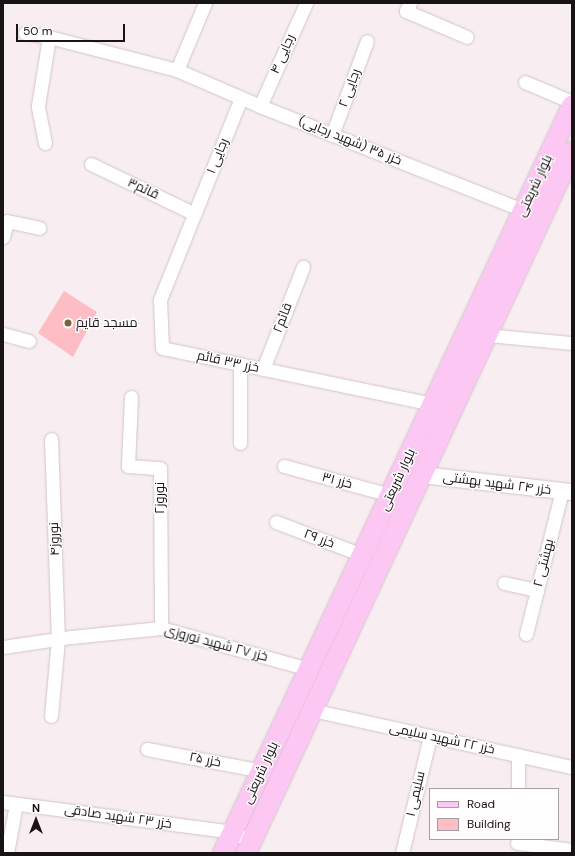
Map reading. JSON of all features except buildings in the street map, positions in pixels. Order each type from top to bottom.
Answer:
[{"type":"main road","name":"بلوار شریعتی","points":[[223,853],[572,106]]},
{"type":"main road","name":"بلوار شریعتی","points":[[248,847],[571,158]]},
{"type":"street","points":[[177,70],[205,3]]},
{"type":"street","name":"رجایی ۴","points":[[260,106],[306,3]]},
{"type":"street","points":[[410,3],[406,11],[467,37]]},
{"type":"street","name":"خزر ۳۵ (شهید رجایی)","points":[[25,33],[49,37],[177,70],[260,106],[523,210]]},
{"type":"street","points":[[45,143],[38,106],[49,37]]},
{"type":"street","name":"رجایی ۲","points":[[332,135],[367,41]]},
{"type":"street","points":[[525,82],[572,102]]},
{"type":"street","name":"رجایی ۱","points":[[195,214],[242,98]]},
{"type":"street","name":"قائم۳","points":[[91,164],[195,214]]},
{"type":"street","name":"خزر ۳۳ قائم","points":[[195,214],[160,300],[162,348],[433,404]]},
{"type":"street","points":[[3,237],[7,221],[39,228]]},
{"type":"street","name":"قائم۲","points":[[263,369],[303,267]]},
{"type":"street","points":[[3,334],[29,341]]},
{"type":"street","points":[[487,335],[572,343]]},
{"type":"street","points":[[240,364],[240,443]]},
{"type":"street","name":"نوروز۲","points":[[131,397],[128,466],[160,468],[161,628]]},
{"type":"street","name":"نوروز۴","points":[[51,716],[58,639],[52,439]]},
{"type":"street","name":"خزر ۳۱","points":[[284,466],[390,495]]},
{"type":"street","name":"خزر ۲۴ شهید بهشتی","points":[[422,475],[567,492]]},
{"type":"street","name":"بهشتی ۲","points":[[526,634],[537,590],[567,492]]},
{"type":"street","name":"خزر ۲۹","points":[[276,522],[362,555]]},
{"type":"street","points":[[504,583],[537,590]]},
{"type":"street","name":"خزر ۲۷ شهید نوروزی","points":[[3,647],[58,639],[161,628],[309,669]]},
{"type":"street","name":"خزر ۲۲ شهید سلیمی","points":[[312,710],[572,767]]},
{"type":"street","name":"سلیمی ۱","points":[[402,853],[430,736]]},
{"type":"street","name":"خزر ۲۵","points":[[147,749],[262,771]]},
{"type":"street","points":[[518,755],[518,788]]},
{"type":"street","points":[[7,853],[9,803]]},
{"type":"street","name":"خزر ۲۳ شهید صادقی","points":[[9,803],[233,832]]},
{"type":"street","points":[[233,832],[248,847]]},
{"type":"street","points":[[517,845],[572,850]]},
{"type":"place","name":"مسجد قایم","points":[[68,323]]}]
